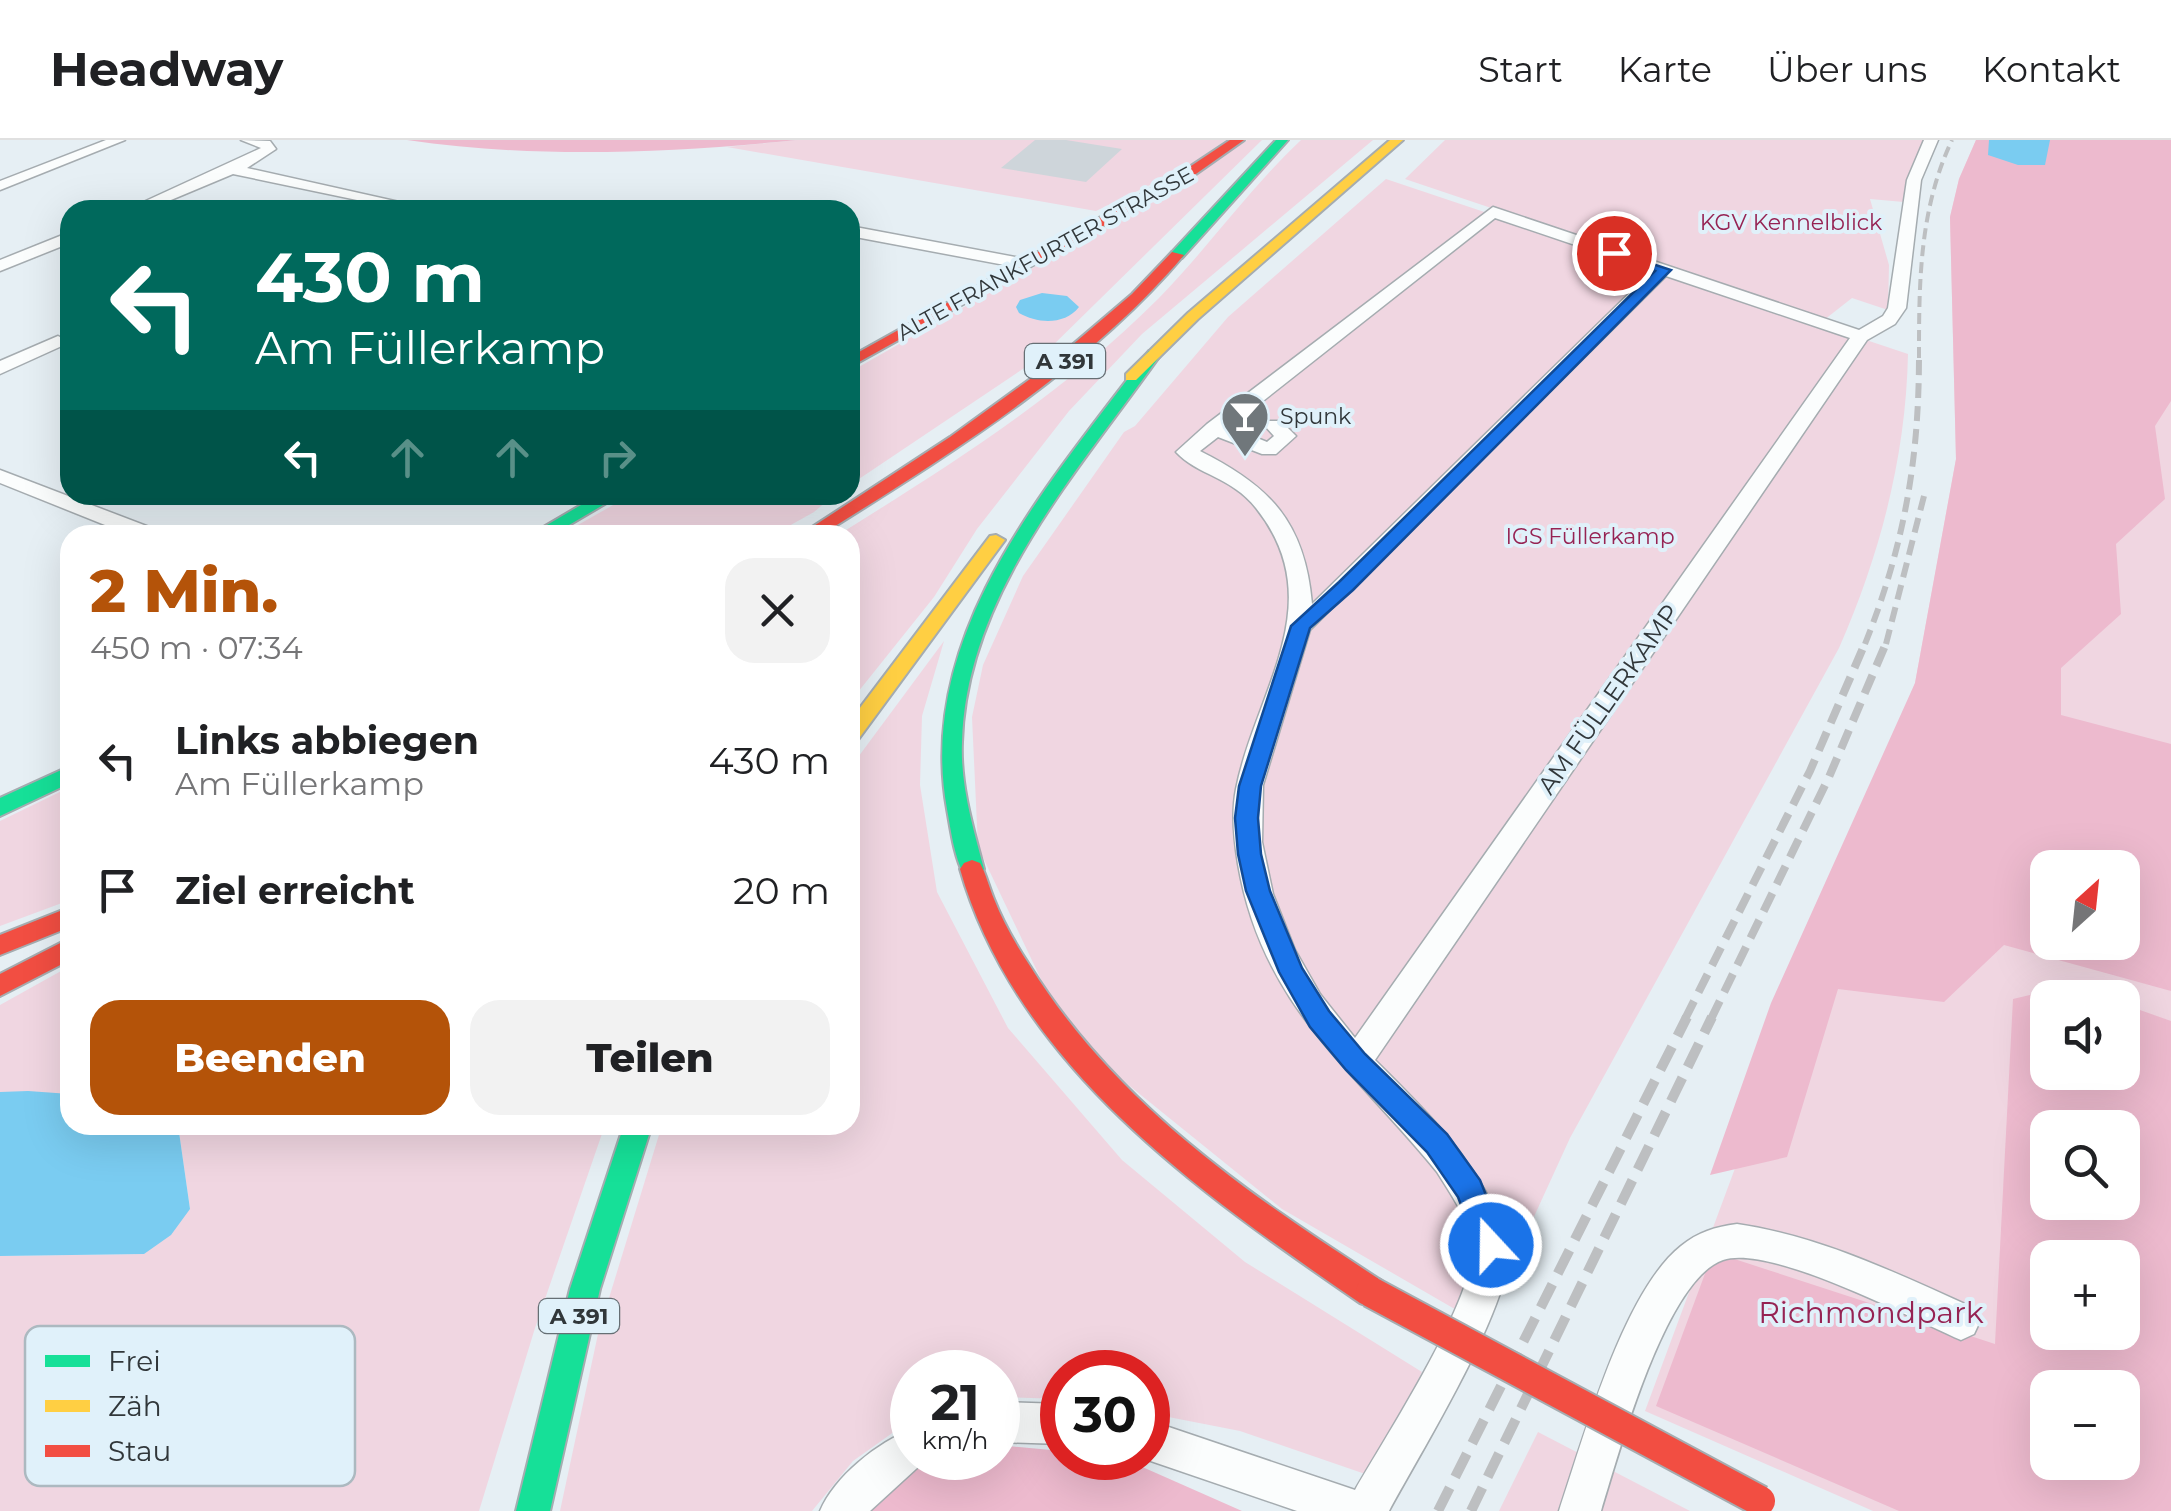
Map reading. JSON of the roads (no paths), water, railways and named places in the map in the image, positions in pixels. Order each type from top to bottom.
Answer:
[{"type":"main road","name":"ALTE FRANKFURTER STRASSE","points":[[860,357],[1189,173],[1238,140]]},
{"type":"main road","name":"A 391","points":[[860,504],[910,474],[1065,361],[1138,296],[1282,140]]},
{"type":"main road","name":"A 391","points":[[860,723],[1107,401],[1154,354],[1398,140]]},
{"type":"main road","points":[[1154,354],[1084,450],[979,620],[961,668],[953,716],[952,771],[960,830],[979,894],[1013,960],[1057,1028],[1116,1099],[1189,1165],[1371,1292],[1770,1506]]},
{"type":"main road","points":[[557,525],[593,505]]},
{"type":"main road","name":"A 391","points":[[826,525],[859,505]]},
{"type":"main road","points":[[0,808],[60,779]]},
{"type":"main road","points":[[0,945],[60,922]]},
{"type":"main road","points":[[0,986],[60,953]]},
{"type":"main road","name":"A 391","points":[[533,1511],[585,1289],[635,1135]]},
{"type":"street","points":[[0,186],[118,140]]},
{"type":"street","points":[[158,200],[269,149],[265,144],[248,140]]},
{"type":"street","name":"AM FÜLLERKAMP","points":[[1356,1062],[1861,336],[1889,320],[1897,308],[1914,180],[1931,140]]},
{"type":"street","points":[[231,169],[379,200]]},
{"type":"street","points":[[1366,1511],[1481,1298],[1491,1245],[1470,1190],[1437,1143],[1356,1062],[1320,1019],[1291,972],[1258,891],[1246,818],[1250,786],[1301,626],[1301,580],[1274,518],[1245,484],[1186,452],[1493,212],[1861,336]]},
{"type":"street","points":[[860,233],[1026,264]]},
{"type":"street","points":[[0,266],[60,241]]},
{"type":"street","points":[[1301,626],[1664,270]]},
{"type":"street","points":[[0,368],[58,341]]},
{"type":"street","points":[[1214,428],[1269,450],[1286,436],[1274,425]]},
{"type":"street","points":[[0,476],[60,500]]},
{"type":"street","points":[[73,505],[124,525]]},
{"type":"street","points":[[1580,1511],[1626,1377],[1664,1293],[1688,1262],[1716,1243],[1747,1242],[1790,1251],[1960,1321]]},
{"type":"street","points":[[1170,1447],[1357,1511]]},
{"type":"street","points":[[841,1511],[890,1463]]},
{"type":"water","points":[[1989,140],[2050,140],[2045,165],[2018,165],[1988,155]]},
{"type":"water","points":[[1042,293],[1067,296],[1079,307],[1066,317],[1051,321],[1019,313],[1016,307],[1020,300]]},
{"type":"water","points":[[0,1092],[60,1093],[60,1135],[179,1135],[190,1209],[171,1235],[144,1254],[0,1256]]},
{"type":"railway","points":[[1919,358],[1927,220],[1952,140]]},
{"type":"railway","points":[[1865,644],[1890,572],[1907,503],[1916,432],[1919,356]]},
{"type":"railway","points":[[1886,642],[1924,496]]},
{"type":"railway","points":[[1685,1019],[1810,771],[1866,641]]},
{"type":"railway","points":[[1711,1019],[1829,777],[1886,642]]},
{"type":"railway","points":[[1438,1511],[1687,1017]]},
{"type":"railway","points":[[1471,1511],[1712,1017]]},
{"type":"place","name":"Spunk","points":[[1245,458]]},
{"type":"park label","name":"KGV Kennelblick","points":[[1791,222]]},
{"type":"park label","name":"IGS Füllerkamp","points":[[1590,536]]},
{"type":"park label","name":"Richmondpark","points":[[1871,1313]]}]
